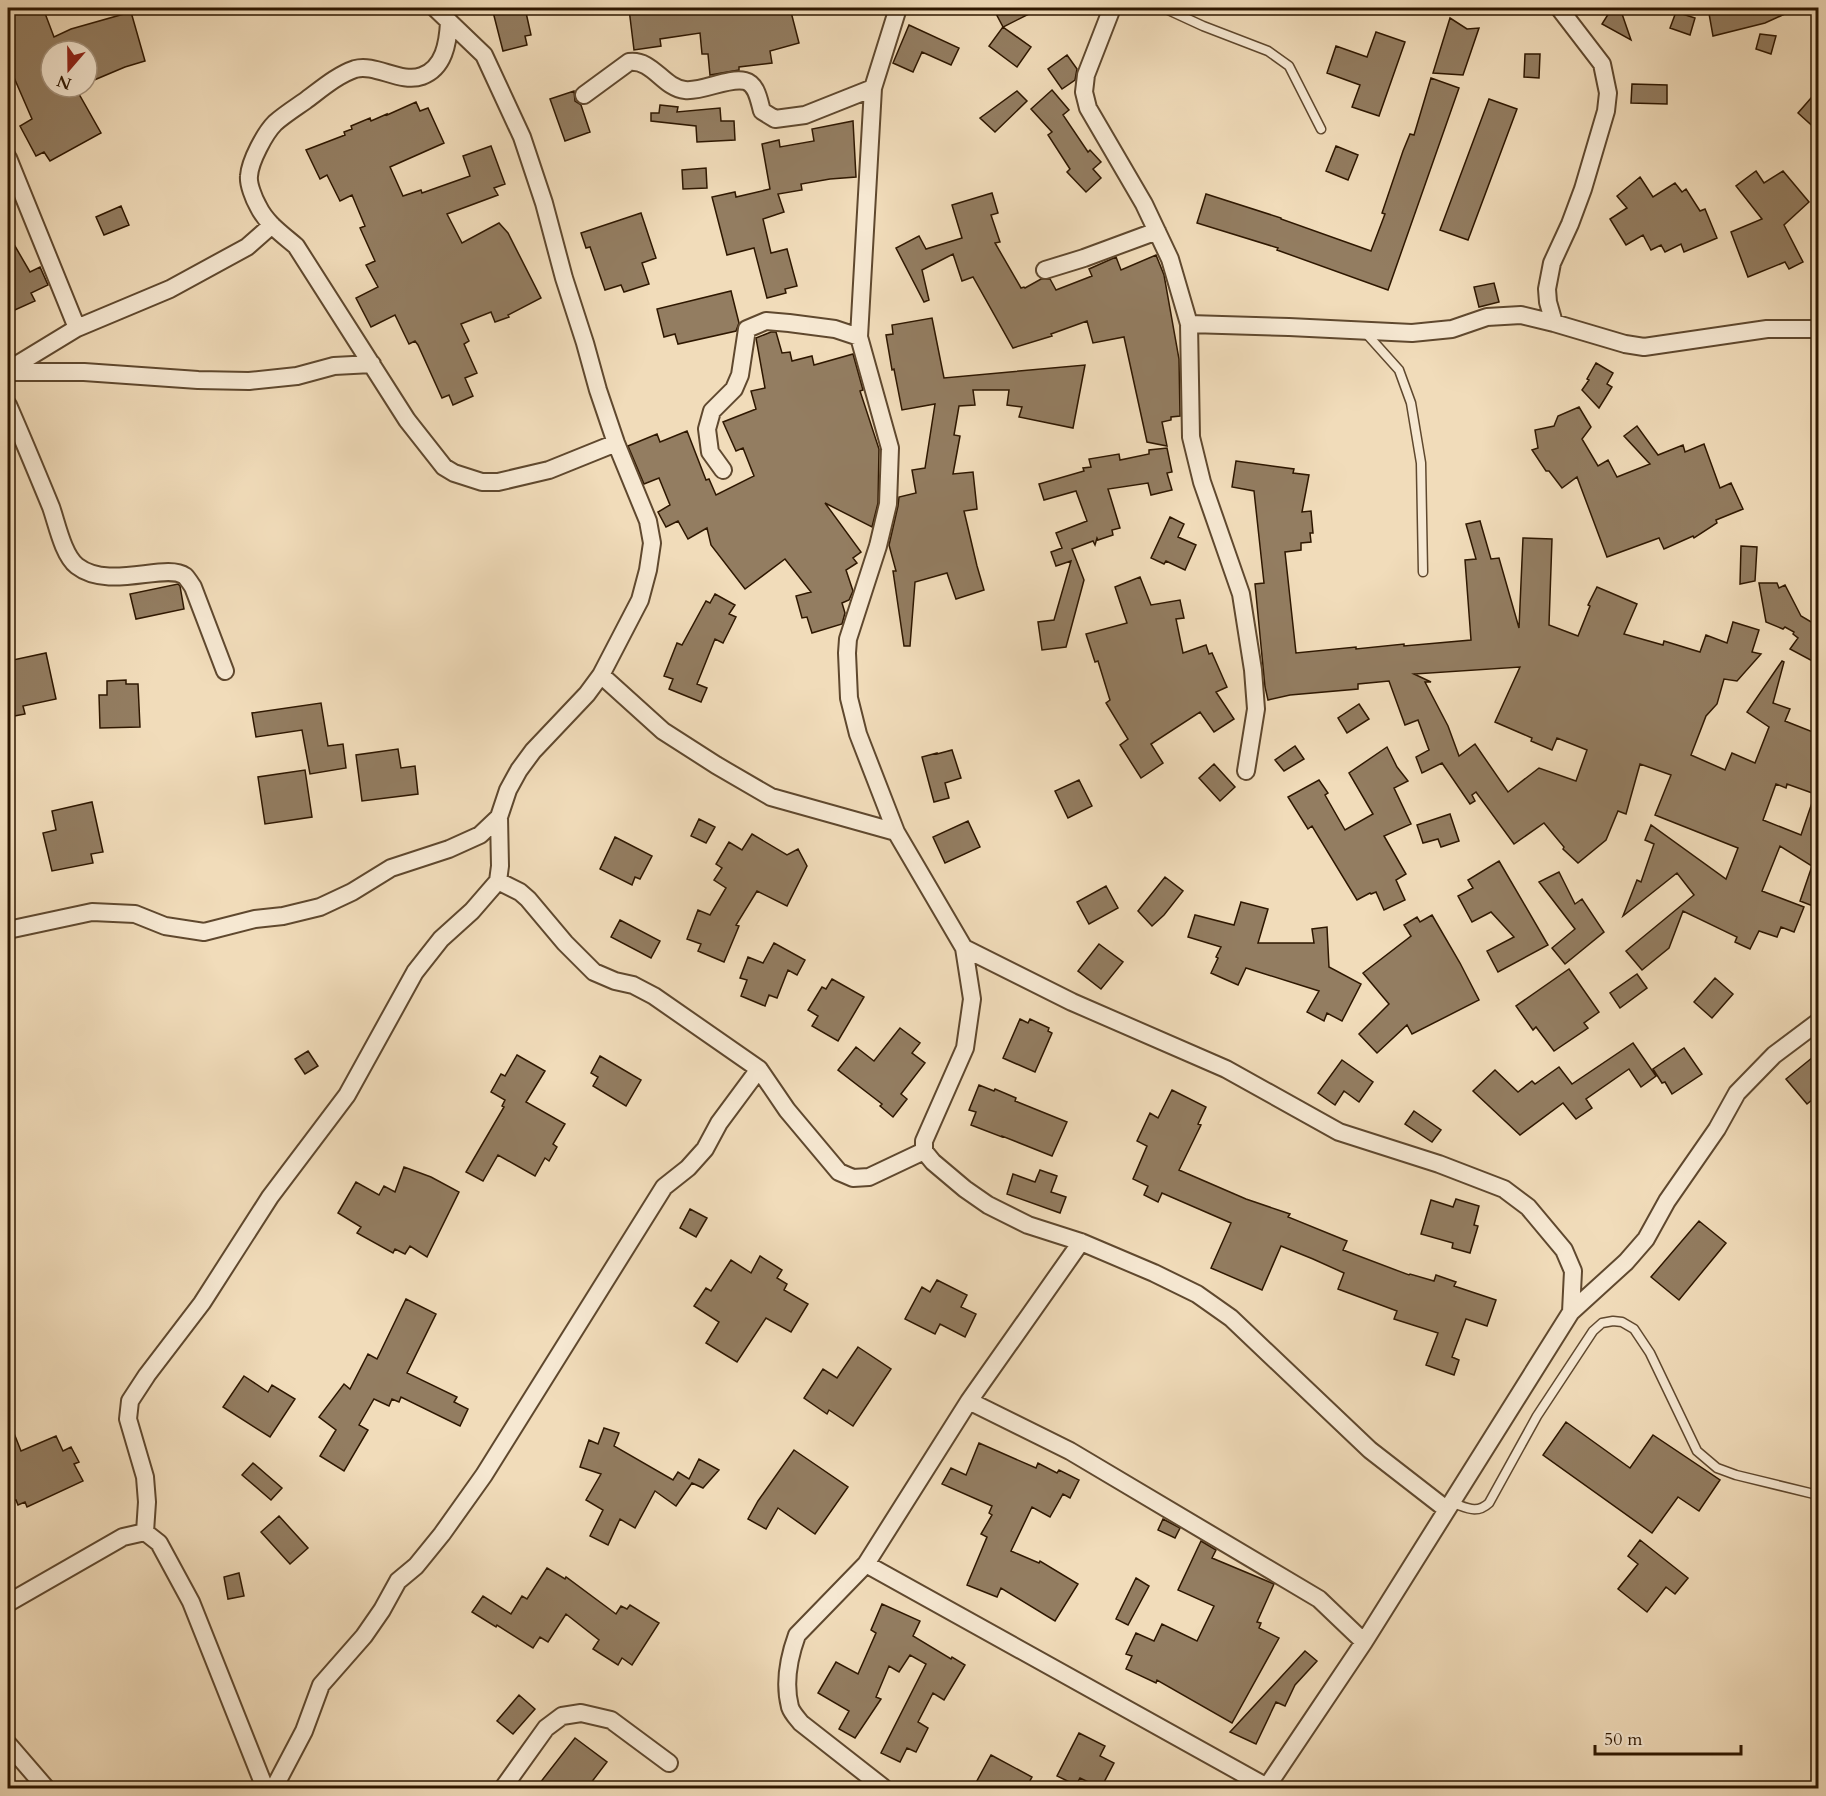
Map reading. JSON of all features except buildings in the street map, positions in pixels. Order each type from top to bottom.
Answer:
[{"type":"street","points":[[145,1532],[147,1502],[145,1477],[128,1419],[130,1401],[147,1375],[202,1304],[270,1197],[347,1095],[415,972],[441,939],[472,911],[498,881],[500,817],[508,790],[533,751],[587,694],[601,675],[640,600],[648,570],[652,543],[648,521],[597,390],[544,203],[522,137],[484,55],[435,8]]},
{"type":"street","points":[[898,8],[873,88],[860,337],[891,448],[888,504],[878,546],[848,639],[847,674],[849,698],[858,734],[896,832],[964,948],[972,999],[964,1048],[924,1141],[924,1152],[964,1189],[1028,1225],[1081,1242],[1154,1272],[1197,1294],[1231,1318],[1285,1372],[1370,1450],[1448,1506]]},
{"type":"street","points":[[1112,8],[1086,75],[1084,92],[1088,108],[1144,204],[1157,231],[1170,260],[1189,324],[1191,438],[1208,503],[1241,594],[1253,670],[1257,709],[1246,771]]},
{"type":"street","points":[[1554,323],[1547,289],[1552,263],[1583,189],[1606,111],[1608,93],[1602,64],[1559,8]]},
{"type":"street","points":[[449,22],[448,42],[442,57],[424,76],[415,78],[364,68],[357,69],[332,82],[275,123],[265,136],[249,176],[258,206],[272,225],[296,246],[406,420],[444,466],[454,473],[482,482],[498,482],[549,470],[616,443]]},
{"type":"street","points":[[584,95],[629,62],[637,61],[683,90],[746,81],[754,87],[762,111],[775,118],[806,115],[873,88]]},
{"type":"street","points":[[8,158],[77,328]]},
{"type":"street","points":[[8,371],[77,328],[170,289],[248,247],[272,225]]},
{"type":"street","points":[[1044,270],[1093,255],[1157,231]]},
{"type":"street","points":[[1189,324],[1412,333],[1452,329],[1487,317],[1521,315],[1625,344],[1644,347],[1767,329],[1818,329]]},
{"type":"street","points":[[723,470],[710,452],[707,429],[712,411],[734,389],[740,375],[747,328],[766,321],[835,329],[860,337]]},
{"type":"street","points":[[8,371],[84,372],[249,381],[297,376],[334,366],[372,364]]},
{"type":"street","points":[[8,405],[52,510],[68,556],[77,566],[92,574],[118,578],[174,573],[184,576],[193,587],[225,671]]},
{"type":"street","points":[[601,675],[663,731],[771,797],[896,832]]},
{"type":"street","points":[[8,930],[93,912],[135,914],[165,926],[204,932],[255,919],[283,916],[320,907],[352,892],[391,868],[449,849],[480,835],[500,817]]},
{"type":"street","points":[[498,881],[520,892],[528,899],[565,943],[594,972],[615,981],[633,985],[654,996],[759,1069],[787,1110],[839,1172],[853,1178],[869,1177],[924,1152]]},
{"type":"street","points":[[964,948],[1072,1002],[1226,1069],[1339,1132],[1439,1164],[1504,1189],[1528,1207],[1564,1250],[1573,1271],[1571,1312]]},
{"type":"street","points":[[866,1564],[1267,1788],[1364,1642],[1571,1312],[1626,1262],[1646,1239],[1667,1201],[1717,1129],[1737,1093],[1774,1055],[1818,1022]]},
{"type":"street","points":[[274,1788],[304,1731],[321,1685],[364,1636],[398,1581],[416,1566],[442,1534],[484,1475],[664,1187],[688,1168],[705,1149],[719,1123],[759,1069]]},
{"type":"street","points":[[884,1788],[801,1723],[790,1709],[787,1682],[792,1649],[797,1635],[866,1564],[969,1401],[1081,1242]]},
{"type":"street","points":[[969,1401],[1070,1451],[1318,1599],[1364,1642]]},
{"type":"street","points":[[8,1603],[123,1537],[145,1532]]},
{"type":"street","points":[[145,1532],[159,1543],[191,1602],[265,1788]]},
{"type":"street","points":[[503,1788],[546,1728],[562,1716],[581,1713],[611,1720],[669,1763]]},
{"type":"street","points":[[8,1744],[46,1788]]},
{"type":"lane","points":[[1164,8],[1203,26],[1269,51],[1289,66],[1321,129]]},
{"type":"lane","points":[[1364,331],[1399,370],[1411,403],[1421,463],[1423,572]]},
{"type":"lane","points":[[1448,1506],[1475,1510],[1482,1509],[1489,1503],[1537,1416],[1593,1331],[1602,1323],[1613,1321],[1622,1322],[1634,1329],[1650,1353],[1697,1451],[1717,1468],[1736,1475],[1818,1495]]}]
